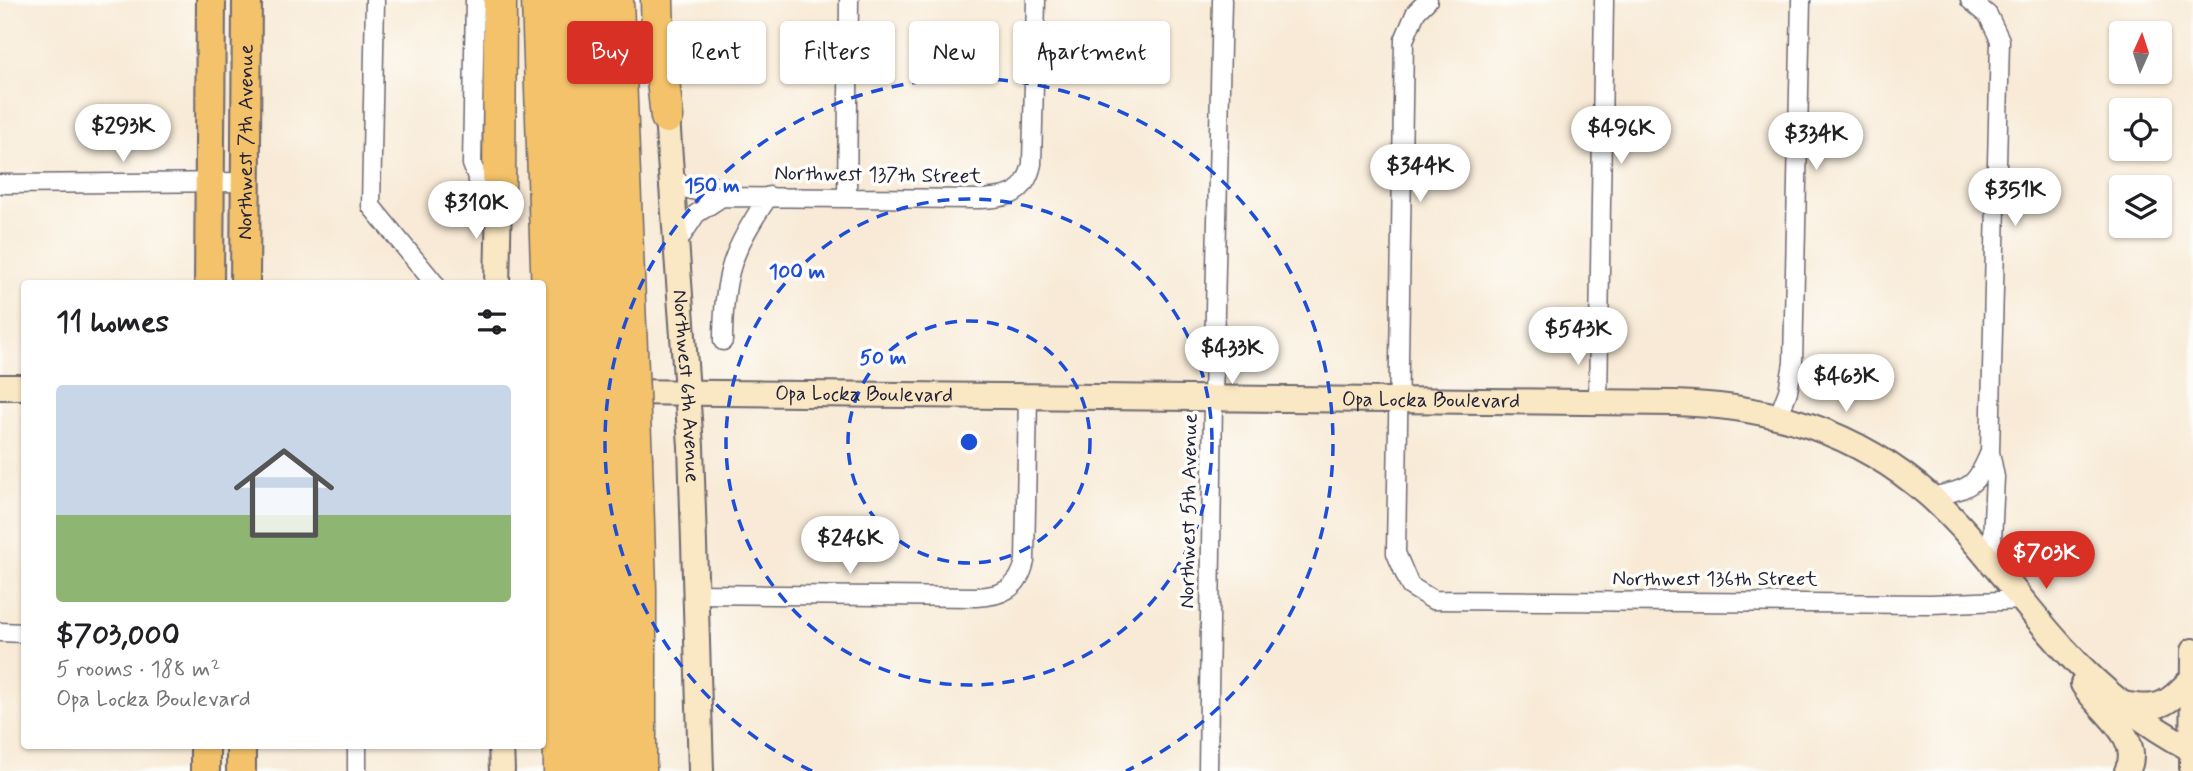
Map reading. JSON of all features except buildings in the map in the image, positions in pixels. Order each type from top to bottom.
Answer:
[{"type":"highway","points":[[499,199],[500,0]]},
{"type":"highway","points":[[538,0],[589,326]]},
{"type":"highway","points":[[565,0],[589,326],[595,460],[600,717],[615,771]]},
{"type":"highway","points":[[585,771],[600,717],[595,460],[589,326],[594,0]]},
{"type":"highway","points":[[589,326],[617,0]]},
{"type":"highway","points":[[657,0],[667,117]]},
{"type":"highway","points":[[560,771],[600,717]]},
{"type":"highway","points":[[600,717],[640,771]]},
{"type":"main road","name":"Northwest 7th Avenue","points":[[209,280],[211,0]]},
{"type":"main road","name":"Northwest 7th Avenue","points":[[245,280],[247,0]]},
{"type":"main road","name":"Northwest 6th Avenue","points":[[667,117],[693,499],[701,771]]},
{"type":"main road","points":[[498,280],[499,199]]},
{"type":"main road","points":[[0,387],[21,387]]},
{"type":"main road","name":"Opa Locka Boulevard","points":[[546,392],[1709,404],[1779,415],[1860,447],[1900,473],[1931,498],[1991,563],[2064,650],[2123,704],[2192,757]]},
{"type":"main road","points":[[2064,650],[2087,691],[2128,740],[2132,752],[2127,771]]},
{"type":"main road","points":[[2192,757],[2193,651]]},
{"type":"main road","points":[[2123,704],[2148,708],[2161,706],[2192,679]]},
{"type":"main road","points":[[205,749],[205,771]]},
{"type":"main road","points":[[241,749],[241,771]]},
{"type":"main road","points":[[501,749],[502,771]]},
{"type":"street","points":[[375,0],[371,206],[432,280]]},
{"type":"street","points":[[475,0],[472,164],[478,180],[499,199]]},
{"type":"street","name":"Northwest 6th Avenue","points":[[667,117],[669,0]]},
{"type":"street","points":[[847,197],[849,0]]},
{"type":"street","name":"Northwest 137th Street","points":[[671,176],[688,189],[722,197],[996,199],[1012,194],[1027,181],[1032,156],[1036,0]]},
{"type":"street","name":"Northwest 5th Avenue","points":[[1208,771],[1222,0]]},
{"type":"street","points":[[1398,400],[1404,40],[1416,12],[1428,0]]},
{"type":"street","points":[[1598,403],[1604,0]]},
{"type":"street","points":[[1779,415],[1788,391],[1793,363],[1801,0]]},
{"type":"street","points":[[1970,0],[1989,15],[2000,40],[1990,452],[1995,477],[1991,563]]},
{"type":"street","points":[[0,184],[246,182]]},
{"type":"street","points":[[723,341],[725,289],[729,267],[769,196]]},
{"type":"street","points":[[675,246],[696,214],[722,197]]},
{"type":"street","points":[[694,594],[976,597],[1002,594],[1016,584],[1023,570],[1028,397]]},
{"type":"street","name":"Northwest 136th Street","points":[[1398,400],[1396,553],[1410,586],[1433,600],[1931,604],[2023,600]]},
{"type":"street","points":[[1931,498],[1973,484],[1982,472],[1990,452]]},
{"type":"street","points":[[0,632],[21,633]]},
{"type":"street","points":[[357,749],[357,771]]}]
